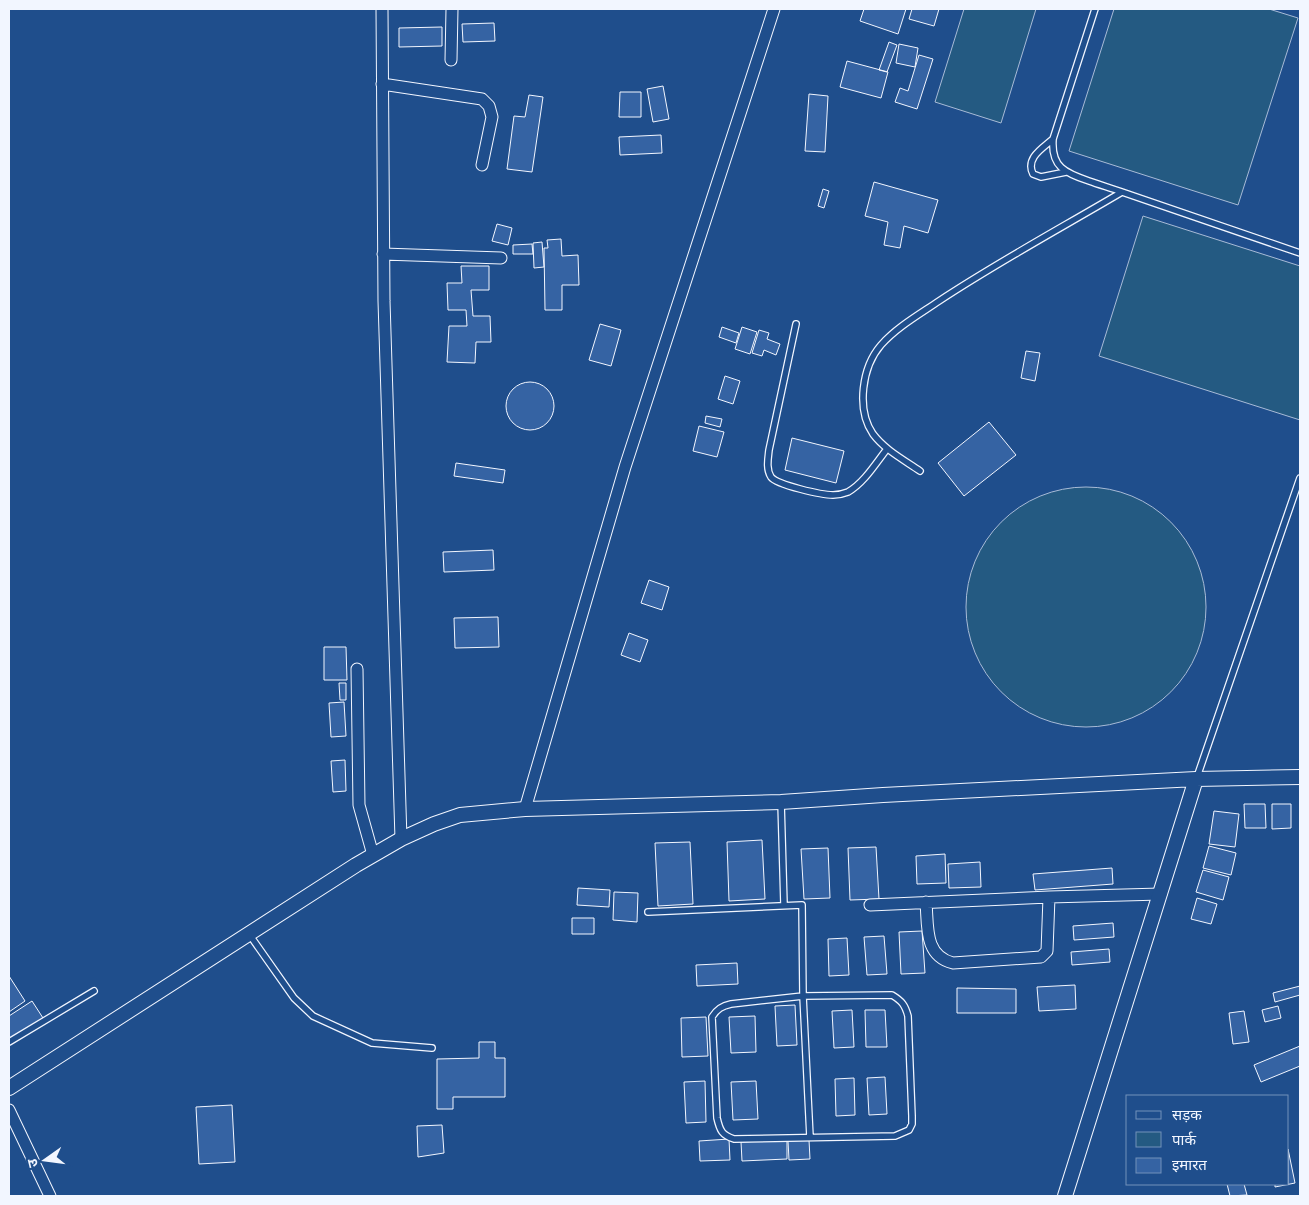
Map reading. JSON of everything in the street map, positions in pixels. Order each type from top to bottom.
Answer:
[{"type":"street","points":[[382,9],[383,254],[401,839]]},
{"type":"street","points":[[451,60],[452,9]]},
{"type":"street","points":[[525,809],[624,467],[774,9]]},
{"type":"street","points":[[382,84],[482,99],[489,106],[492,117],[482,165]]},
{"type":"street","points":[[383,254],[501,258]]},
{"type":"street","points":[[357,669],[359,805],[373,855]]},
{"type":"street","points":[[9,1088],[373,855],[401,839],[460,815],[525,809],[781,802],[1196,779],[1300,777]]},
{"type":"street","points":[[1065,1196],[1196,779]]},
{"type":"street","points":[[870,905],[1161,894]]},
{"type":"street","points":[[926,902],[930,942],[943,960],[953,963],[1041,957],[1047,951],[1049,897]]},
{"type":"street","points":[[9,1110],[50,1196]]},
{"type":"lane","points":[[1094,9],[1054,139],[1052,149],[1057,164],[1073,176],[1300,253]]},
{"type":"lane","points":[[1054,139],[1032,159],[1030,168],[1033,174],[1041,177],[1066,172]]},
{"type":"lane","points":[[920,471],[887,449],[873,433],[865,415],[863,405],[864,386],[868,368],[881,345],[906,324],[962,286],[1122,192]]},
{"type":"lane","points":[[796,324],[769,450],[768,468],[770,475],[779,483],[824,494],[840,495],[861,482],[887,449]]},
{"type":"lane","points":[[1196,779],[1300,478]]},
{"type":"lane","points":[[781,802],[784,905]]},
{"type":"lane","points":[[648,912],[802,905],[803,996],[810,1137]]},
{"type":"lane","points":[[249,934],[294,998],[314,1016],[372,1043],[432,1048]]},
{"type":"lane","points":[[9,1042],[94,991]]},
{"type":"lane","points":[[892,995],[905,1006],[908,1016],[912,1116],[912,1124],[909,1130],[895,1136],[734,1139],[724,1136],[720,1130],[717,1118],[712,1017],[723,1006],[731,1004],[803,996],[892,995]]},
{"type":"green space","points":[[964,9],[1036,9],[1001,123],[935,102]]},
{"type":"green space","points":[[1114,9],[1269,9],[1298,18],[1238,205],[1069,151]]},
{"type":"green space","points":[[1143,216],[1300,266],[1300,420],[1099,356]]},
{"type":"green space","points":[[1086,487],[1109,489],[1132,496],[1153,507],[1171,522],[1186,540],[1197,561],[1204,584],[1206,607],[1204,630],[1197,653],[1186,674],[1171,692],[1153,707],[1132,718],[1109,725],[1086,727],[1063,725],[1040,718],[1019,707],[1001,692],[986,674],[975,653],[968,630],[966,607],[968,584],[975,561],[986,540],[1001,522],[1019,507],[1040,496],[1063,489]]},
{"type":"building","points":[[864,9],[906,9],[898,34],[860,21]]},
{"type":"building","points":[[912,9],[939,9],[934,26],[909,19]]},
{"type":"building","points":[[494,23],[495,41],[463,42],[462,24]]},
{"type":"building","points":[[442,27],[442,46],[399,47],[399,28]]},
{"type":"building","points":[[889,42],[897,45],[887,72],[879,70]]},
{"type":"building","points":[[899,44],[918,48],[915,67],[896,63]]},
{"type":"building","points":[[919,55],[933,59],[917,109],[895,102],[900,88],[908,91]]},
{"type":"building","points":[[847,61],[888,72],[881,98],[840,87]]},
{"type":"building","points":[[663,86],[669,119],[653,122],[647,89]]},
{"type":"building","points":[[620,92],[641,92],[641,117],[619,117]]},
{"type":"building","points":[[809,94],[828,96],[825,152],[805,151]]},
{"type":"building","points":[[529,95],[543,97],[532,172],[507,169],[514,116],[525,117]]},
{"type":"building","points":[[661,135],[662,153],[620,155],[619,137]]},
{"type":"building","points":[[874,182],[938,200],[928,233],[904,226],[900,248],[884,245],[888,222],[865,216]]},
{"type":"building","points":[[823,189],[829,191],[824,208],[818,206]]},
{"type":"building","points":[[497,224],[512,228],[508,245],[492,241]]},
{"type":"building","points":[[561,239],[562,256],[578,255],[579,285],[562,285],[562,310],[545,310],[544,248],[548,248],[547,240]]},
{"type":"building","points":[[542,242],[544,267],[534,268],[533,243]]},
{"type":"building","points":[[532,244],[533,254],[513,254],[513,245]]},
{"type":"building","points":[[461,266],[489,266],[489,290],[471,290],[473,316],[490,316],[491,342],[476,342],[475,363],[447,362],[449,326],[467,326],[466,310],[448,310],[447,283],[462,283]]},
{"type":"building","points":[[600,324],[621,330],[611,366],[589,360]]},
{"type":"building","points":[[722,327],[739,333],[736,343],[719,337]]},
{"type":"building","points":[[742,327],[757,332],[750,354],[735,349]]},
{"type":"building","points":[[759,330],[769,333],[767,339],[780,344],[776,355],[764,350],[762,356],[752,353]]},
{"type":"building","points":[[1026,351],[1040,353],[1035,381],[1021,378]]},
{"type":"building","points":[[725,376],[740,381],[733,404],[718,399]]},
{"type":"building","points":[[530,382],[539,384],[547,389],[552,397],[554,406],[552,415],[547,423],[539,428],[530,430],[521,428],[513,423],[508,415],[506,406],[508,397],[513,389],[521,384]]},
{"type":"building","points":[[706,416],[722,419],[720,427],[705,423]]},
{"type":"building","points":[[989,422],[1016,455],[964,496],[938,463]]},
{"type":"building","points":[[699,426],[724,432],[717,457],[693,451]]},
{"type":"building","points":[[792,438],[844,451],[836,483],[785,470]]},
{"type":"building","points":[[456,463],[505,470],[503,483],[454,476]]},
{"type":"building","points":[[493,550],[494,570],[444,572],[443,552]]},
{"type":"building","points":[[649,580],[669,587],[662,610],[641,603]]},
{"type":"building","points":[[498,617],[499,647],[455,648],[454,618]]},
{"type":"building","points":[[629,633],[648,640],[640,662],[621,655]]},
{"type":"building","points":[[324,647],[346,647],[347,680],[324,680]]},
{"type":"building","points":[[339,683],[346,683],[346,700],[340,700]]},
{"type":"building","points":[[344,702],[346,736],[331,737],[329,703]]},
{"type":"building","points":[[345,760],[346,791],[333,792],[331,761]]},
{"type":"building","points":[[1244,804],[1265,804],[1266,828],[1245,828]]},
{"type":"building","points":[[1272,804],[1291,804],[1291,828],[1272,829]]},
{"type":"building","points":[[1214,811],[1239,814],[1235,847],[1209,844]]},
{"type":"building","points":[[762,840],[765,899],[729,901],[727,842]]},
{"type":"building","points":[[690,842],[693,904],[658,906],[655,843]]},
{"type":"building","points":[[1209,846],[1236,853],[1231,875],[1203,868]]},
{"type":"building","points":[[876,847],[879,899],[850,900],[848,848]]},
{"type":"building","points":[[828,848],[830,898],[804,899],[801,849]]},
{"type":"building","points":[[945,854],[946,883],[917,884],[916,856]]},
{"type":"building","points":[[980,862],[981,887],[949,888],[948,864]]},
{"type":"building","points":[[1112,868],[1113,884],[1035,890],[1033,874]]},
{"type":"building","points":[[1203,870],[1229,877],[1223,900],[1196,892]]},
{"type":"building","points":[[578,888],[610,890],[609,907],[577,905]]},
{"type":"building","points":[[614,892],[638,893],[637,922],[613,920]]},
{"type":"building","points":[[1197,898],[1217,904],[1211,924],[1191,919]]},
{"type":"building","points":[[572,918],[594,918],[594,934],[572,934]]},
{"type":"building","points":[[1113,923],[1114,937],[1074,940],[1073,926]]},
{"type":"building","points":[[922,931],[925,973],[901,974],[899,932]]},
{"type":"building","points":[[884,936],[887,974],[867,975],[864,937]]},
{"type":"building","points":[[847,938],[849,975],[829,976],[828,939]]},
{"type":"building","points":[[1109,949],[1110,962],[1072,965],[1071,952]]},
{"type":"building","points":[[737,963],[738,984],[697,986],[696,965]]},
{"type":"building","points":[[9,976],[25,1001],[9,1012]]},
{"type":"building","points":[[1075,985],[1076,1009],[1039,1011],[1037,987]]},
{"type":"building","points":[[1300,986],[1300,995],[1275,1002],[1273,993]]},
{"type":"building","points":[[957,988],[1016,989],[1016,1013],[957,1013]]},
{"type":"building","points":[[32,1001],[43,1018],[9,1040],[9,1016]]},
{"type":"building","points":[[795,1005],[797,1045],[777,1046],[775,1006]]},
{"type":"building","points":[[1278,1006],[1281,1018],[1265,1022],[1262,1010]]},
{"type":"building","points":[[852,1010],[854,1047],[834,1048],[832,1011]]},
{"type":"building","points":[[865,1010],[885,1010],[887,1047],[866,1047]]},
{"type":"building","points":[[1244,1011],[1249,1042],[1233,1044],[1229,1013]]},
{"type":"building","points":[[755,1016],[756,1052],[731,1053],[729,1017]]},
{"type":"building","points":[[706,1017],[708,1056],[682,1057],[681,1018]]},
{"type":"building","points":[[479,1042],[495,1042],[495,1058],[505,1058],[505,1097],[453,1097],[453,1109],[437,1109],[437,1059],[479,1058]]},
{"type":"building","points":[[1300,1046],[1300,1066],[1261,1082],[1254,1065]]},
{"type":"building","points":[[885,1077],[887,1114],[869,1115],[867,1078]]},
{"type":"building","points":[[854,1078],[855,1115],[836,1116],[835,1079]]},
{"type":"building","points":[[705,1081],[706,1122],[686,1123],[684,1082]]},
{"type":"building","points":[[756,1081],[758,1119],[733,1120],[731,1082]]},
{"type":"building","points":[[232,1105],[235,1162],[199,1164],[196,1107]]},
{"type":"building","points":[[442,1125],[444,1153],[418,1157],[417,1126]]},
{"type":"building","points":[[729,1139],[730,1160],[700,1161],[699,1141]]},
{"type":"building","points":[[787,1140],[787,1159],[742,1161],[741,1142]]},
{"type":"building","points":[[809,1140],[810,1159],[789,1160],[788,1141]]},
{"type":"building","points":[[1289,1154],[1295,1183],[1289,1184]]},
{"type":"building","points":[[1227,1185],[1244,1185],[1247,1195],[1230,1196]]}]
